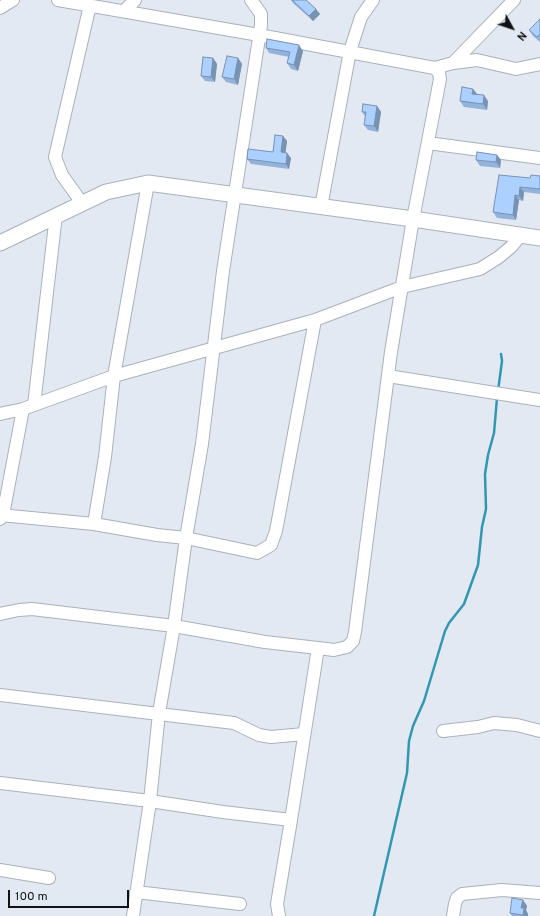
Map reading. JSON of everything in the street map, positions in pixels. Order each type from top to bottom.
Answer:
[{"type":"main road","points":[[0,243],[106,192],[148,183],[540,238]]},
{"type":"street","points":[[0,8],[13,0]]},
{"type":"street","points":[[58,0],[259,35],[435,68],[454,63],[477,60],[516,69],[540,64]]},
{"type":"street","points":[[124,11],[134,0]]},
{"type":"street","points":[[251,0],[261,14]]},
{"type":"street","points":[[133,916],[150,801],[159,713],[202,444],[213,349],[261,14],[266,0]]},
{"type":"street","points":[[321,207],[350,52],[361,17],[373,0]]},
{"type":"street","points":[[454,63],[514,0]]},
{"type":"street","points":[[82,204],[62,175],[55,157],[90,6]]},
{"type":"street","points":[[0,614],[32,609],[174,626],[265,642],[334,650],[347,647],[353,641],[388,376],[413,219],[440,79],[439,73],[435,68]]},
{"type":"street","points":[[428,143],[540,158]]},
{"type":"street","points":[[94,524],[105,457],[114,376],[148,183]]},
{"type":"street","points":[[56,215],[28,407],[1,517],[94,524],[157,535],[186,538],[257,553],[271,545],[276,531],[314,320]]},
{"type":"street","points":[[0,414],[28,407],[114,376],[314,320],[402,287],[480,269],[499,257],[511,247],[521,235]]},
{"type":"street","points":[[388,376],[540,400]]},
{"type":"street","points":[[279,916],[277,904],[318,648]]},
{"type":"street","points":[[0,695],[234,723],[259,735],[271,737],[304,734]]},
{"type":"street","points":[[443,731],[478,727],[494,723],[517,725],[540,732]]},
{"type":"street","points":[[0,783],[291,820]]},
{"type":"street","points":[[0,870],[49,878]]},
{"type":"street","points":[[453,916],[457,898],[462,894],[502,890],[540,893]]},
{"type":"street","points":[[136,892],[240,904]]},
{"type":"building","points":[[292,0],[306,0],[316,9],[309,16]]},
{"type":"building","points":[[540,19],[540,34],[537,37],[529,30]]},
{"type":"building","points":[[267,39],[299,45],[294,65],[287,63],[290,52],[266,48]]},
{"type":"building","points":[[227,56],[238,58],[234,79],[222,77]]},
{"type":"building","points":[[203,57],[213,58],[211,77],[201,76]]},
{"type":"building","points":[[462,87],[473,89],[472,94],[484,95],[483,104],[460,101]]},
{"type":"building","points":[[363,104],[377,106],[374,126],[364,125],[366,112],[362,112]]},
{"type":"building","points":[[275,135],[283,136],[281,152],[287,153],[286,164],[247,159],[248,149],[273,152]]},
{"type":"building","points":[[477,152],[497,155],[496,162],[476,160]]},
{"type":"building","points":[[499,175],[530,178],[531,175],[540,176],[540,189],[520,187],[519,196],[515,195],[513,215],[493,212]]},
{"type":"building","points":[[512,898],[523,900],[521,908],[524,908],[523,915],[510,913]]},
{"type":"waterway","points":[[498,391],[502,361],[501,354]]},
{"type":"waterway","points":[[374,916],[407,773],[409,741],[413,726],[424,701],[445,631],[449,623],[464,604],[478,565],[482,527],[486,509],[485,474],[494,433],[497,398]]}]
